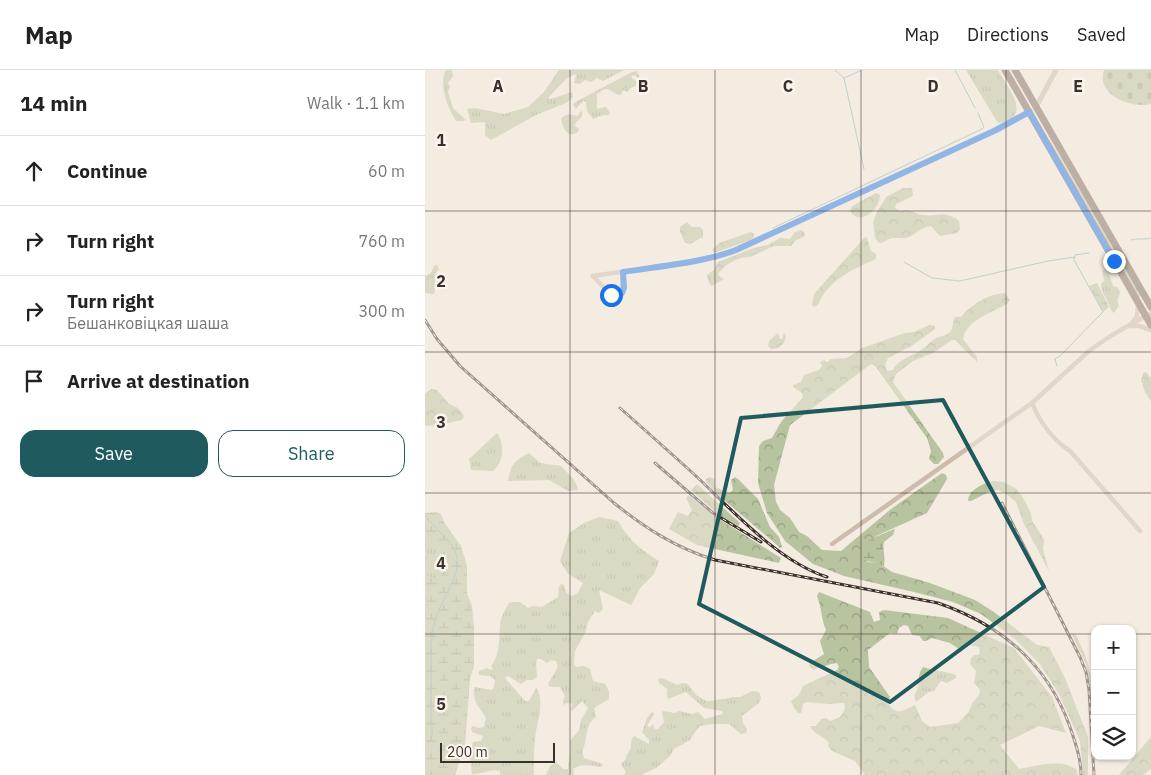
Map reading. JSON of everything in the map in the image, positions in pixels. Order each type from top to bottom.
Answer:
[{"type":"main road","points":[[1005,70],[1138,304],[1148,315],[1151,325]]},
{"type":"main road","points":[[1015,70],[1151,307]]},
{"type":"street","points":[[623,272],[624,288],[622,293],[616,297],[611,295],[593,276],[694,261],[736,250],[996,130],[1029,112],[1036,108],[1056,70]]},
{"type":"street","points":[[1129,326],[1137,316],[1138,304]]},
{"type":"street","points":[[832,544],[1032,403],[1090,350],[1148,315]]},
{"type":"street","points":[[1129,326],[1139,326],[1151,330]]},
{"type":"street","points":[[1032,403],[1039,420],[1062,446],[1070,451],[1140,531]]},
{"type":"highlighted area","points":[[943,400],[1044,587],[890,702],[699,604],[741,418]]},
{"type":"green space","points":[[446,70],[452,70],[453,76],[448,83],[450,87],[448,91],[453,108],[466,120],[464,121],[456,121],[447,103],[443,82]]},
{"type":"green space","points":[[559,70],[624,70],[603,81],[597,78],[591,82],[585,80],[580,84],[574,83],[575,74],[566,79],[548,98],[551,99],[572,92],[573,97],[566,103],[536,115],[491,140],[485,135],[485,122],[471,123],[467,109],[475,108],[504,114],[528,107],[544,92]]},
{"type":"green space","points":[[966,70],[998,70],[1015,100],[1017,108],[1015,114],[1010,119],[999,123],[996,120]]},
{"type":"green space","points":[[1104,70],[1151,70],[1151,104],[1143,105],[1125,102],[1110,93],[1105,87],[1103,79]]},
{"type":"green space","points":[[637,71],[640,78],[634,75],[632,78],[637,82],[637,85],[629,89],[628,92],[623,90],[621,95],[618,95],[606,89],[597,94],[597,109],[606,107],[610,113],[608,115],[593,119],[587,111],[586,102],[583,101],[576,109],[574,106],[573,104],[579,100]]},
{"type":"green space","points":[[581,111],[582,117],[576,122],[575,126],[579,129],[578,132],[574,134],[568,133],[564,129],[561,119],[569,115],[577,116]]},
{"type":"green space","points":[[1048,138],[1059,155],[1141,296],[1139,297]]},
{"type":"green space","points":[[903,188],[912,188],[913,196],[896,204],[895,208],[900,211],[908,210],[923,215],[950,216],[959,221],[960,229],[957,233],[940,236],[931,226],[906,238],[891,238],[879,243],[875,238],[873,222],[877,212],[886,197]]},
{"type":"green space","points":[[876,193],[880,195],[877,206],[869,214],[859,217],[850,211],[852,206]]},
{"type":"green space","points":[[687,222],[692,227],[700,227],[703,230],[703,237],[690,244],[685,243],[680,232],[680,227]]},
{"type":"green space","points":[[801,230],[805,236],[796,240],[791,246],[774,246],[750,257],[737,260],[720,271],[718,275],[724,279],[712,286],[709,283],[707,275],[714,270],[718,262],[754,248],[768,245],[780,238],[790,239],[795,232]]},
{"type":"green space","points":[[751,232],[754,234],[754,237],[750,240],[714,253],[712,250],[719,243]]},
{"type":"green space","points":[[865,237],[871,251],[876,254],[876,259],[842,276],[828,289],[818,305],[814,307],[812,305],[814,294]]},
{"type":"green space","points":[[437,265],[439,269],[435,278],[434,294],[425,293],[425,276],[431,273],[434,266]]},
{"type":"green space","points":[[1105,269],[1109,273],[1113,286],[1117,287],[1120,292],[1117,301],[1119,306],[1114,313],[1101,287],[1104,281],[1102,271]]},
{"type":"green space","points":[[1097,283],[1109,307],[1103,312],[1089,286]]},
{"type":"green space","points":[[1005,293],[1010,300],[1007,304],[981,317],[965,332],[963,339],[977,357],[977,362],[955,340],[952,340],[933,353],[913,361],[896,374],[893,382],[943,453],[944,457],[938,464],[934,464],[929,459],[931,451],[927,438],[875,366],[871,364],[790,425],[774,485],[776,502],[780,510],[790,518],[799,532],[807,536],[822,550],[841,551],[891,509],[942,473],[946,475],[947,479],[927,513],[876,536],[867,562],[879,563],[892,572],[930,583],[975,600],[1037,645],[1049,647],[1065,678],[1088,737],[1088,775],[1083,775],[1080,741],[1060,696],[1040,664],[1015,639],[981,614],[953,602],[844,576],[813,564],[785,541],[767,513],[758,483],[759,446],[763,441],[772,438],[781,422],[803,397],[802,393],[793,385],[801,382],[804,375],[819,370],[822,366],[820,362],[847,358],[862,348],[905,333],[914,332],[929,325],[935,326],[935,329],[913,345],[888,358],[885,365],[887,371],[893,370],[903,360],[920,351],[935,339],[950,332],[955,317],[961,317],[975,304],[987,298]]},
{"type":"green space","points":[[778,333],[780,339],[782,339],[784,333],[785,340],[779,347],[771,349],[768,346],[769,341]]},
{"type":"green space","points":[[1144,372],[1151,378],[1151,401],[1145,392],[1141,380]]},
{"type":"green space","points":[[431,389],[437,390],[449,404],[458,408],[464,416],[462,420],[425,426],[425,394]]},
{"type":"green space","points":[[497,433],[500,438],[502,453],[497,467],[493,471],[471,470],[469,459]]},
{"type":"green space","points":[[529,453],[540,463],[561,466],[575,481],[578,490],[568,491],[549,480],[508,481],[514,464]]},
{"type":"green space","points":[[709,477],[715,479],[715,487],[729,493],[733,490],[731,480],[735,477],[738,479],[758,499],[770,527],[779,537],[782,547],[780,548],[717,494],[706,482],[706,479]]},
{"type":"green space","points":[[994,481],[1003,482],[1015,488],[1022,496],[1031,513],[1032,521],[1044,540],[1043,549],[1049,571],[1024,524],[1016,502],[998,490],[968,501],[974,490]]},
{"type":"green space","points":[[697,484],[740,523],[738,526],[720,516],[691,490]]},
{"type":"green space","points":[[689,495],[713,515],[781,558],[779,563],[697,545],[669,529],[678,512],[688,516],[692,510],[686,498]]},
{"type":"green space","points":[[437,512],[441,514],[444,522],[461,546],[467,566],[467,593],[472,606],[474,629],[474,667],[470,678],[465,745],[455,775],[425,775],[425,575],[438,578],[444,566],[444,560],[440,549],[425,537],[425,513]]},
{"type":"green space","points":[[599,517],[618,521],[635,544],[659,561],[654,574],[641,587],[631,605],[599,590],[603,609],[599,613],[595,611],[575,651],[574,664],[576,667],[584,666],[590,669],[593,681],[605,684],[609,691],[609,699],[594,708],[596,717],[588,728],[582,752],[584,758],[603,764],[601,767],[587,765],[576,767],[573,769],[574,775],[546,775],[550,766],[556,762],[563,769],[568,769],[570,741],[579,730],[581,720],[588,708],[582,701],[572,711],[570,708],[573,704],[567,703],[563,705],[565,696],[560,687],[550,687],[548,684],[558,667],[556,661],[551,660],[547,663],[537,659],[537,677],[533,680],[527,680],[521,684],[508,676],[505,678],[525,701],[529,701],[536,688],[539,693],[540,712],[535,739],[534,775],[500,775],[500,771],[496,770],[472,774],[470,756],[473,742],[481,741],[483,736],[472,732],[471,728],[473,726],[484,727],[486,718],[477,704],[474,687],[492,690],[494,687],[495,680],[490,676],[479,675],[479,671],[487,668],[493,669],[491,666],[498,652],[500,623],[504,611],[509,603],[514,602],[521,603],[528,608],[533,606],[542,607],[558,597],[561,584],[564,585],[566,592],[570,596],[577,594],[583,583],[568,574],[560,561],[569,533],[584,523]]},
{"type":"green space","points":[[895,529],[893,535],[884,542],[884,566],[866,561],[860,557],[859,549],[863,545]]},
{"type":"green space","points":[[425,537],[431,540],[443,554],[444,566],[438,578],[425,575]]},
{"type":"green space","points":[[819,592],[870,612],[874,622],[880,620],[879,612],[884,610],[948,618],[1014,648],[1052,697],[1066,733],[1039,726],[1000,745],[1019,769],[1049,764],[1064,764],[1077,770],[1077,775],[865,775],[855,761],[832,751],[828,746],[829,743],[814,732],[810,726],[816,726],[821,719],[826,718],[830,721],[840,717],[845,709],[844,703],[806,702],[803,704],[801,713],[798,713],[791,701],[799,695],[803,686],[837,670],[839,667],[837,663],[813,670],[809,666],[810,663],[824,654],[820,641],[826,630],[817,596]],"holes":[[[904,625],[908,626],[912,635],[920,636],[923,641],[932,638],[950,643],[959,649],[969,645],[979,647],[980,653],[971,658],[970,664],[976,671],[974,683],[980,690],[979,695],[968,713],[958,723],[930,727],[922,721],[915,705],[901,711],[891,708],[888,703],[890,697],[869,667],[868,650],[890,633],[897,634],[899,628]]]},
{"type":"green space","points":[[1074,633],[1076,635],[1086,657],[1091,676],[1091,700],[1086,664],[1072,635]]},
{"type":"green space","points":[[923,667],[956,675],[956,678],[947,683],[941,681],[934,691],[929,692],[916,702],[914,696]]},
{"type":"green space","points":[[662,678],[677,685],[688,684],[696,695],[706,701],[740,697],[752,691],[759,692],[761,698],[759,703],[742,716],[743,723],[747,729],[746,733],[741,734],[729,724],[700,726],[690,740],[674,749],[670,756],[656,768],[641,775],[624,775],[626,772],[621,764],[626,759],[631,748],[633,737],[649,744],[649,740],[642,732],[647,718],[652,712],[654,714],[647,726],[650,727],[653,724],[655,729],[658,729],[664,722],[663,711],[675,713],[679,711],[692,714],[698,712],[705,719],[723,714],[722,711],[704,708],[686,692],[668,699],[667,689],[659,683],[658,679]]},
{"type":"green space","points":[[1151,737],[1151,769],[1143,775],[1119,775],[1132,760],[1136,760],[1136,755]]},
{"type":"waterway","points":[[835,70],[844,78],[862,70]]},
{"type":"waterway","points":[[955,70],[975,108]]},
{"type":"waterway","points":[[844,78],[864,169]]},
{"type":"waterway","points":[[773,228],[982,129],[984,127],[978,113]]},
{"type":"waterway","points":[[1131,240],[1151,238]]},
{"type":"waterway","points":[[1057,366],[1055,359],[1103,312],[1074,260],[1075,255],[1089,253]]},
{"type":"waterway","points":[[904,262],[932,278],[960,281],[1048,261],[1075,257]]},
{"type":"waterway","points":[[425,515],[452,545],[457,557],[456,572],[435,621],[432,634],[432,736]]},
{"type":"railway","points":[[425,320],[437,339],[460,366],[614,503],[637,521],[674,543],[715,560],[938,603],[961,612],[1001,635],[1035,665],[1049,684],[1060,704],[1076,744],[1081,775]]},
{"type":"railway","points":[[620,408],[774,548],[809,570],[827,577]]},
{"type":"railway","points":[[655,463],[713,513],[761,542]]},
{"type":"railway","points":[[1002,503],[1086,672],[1089,690],[1094,775]]},
{"type":"route","points":[[611,295],[616,297],[622,293],[624,288],[623,272],[694,261],[736,250],[996,130],[1029,112],[1114,261]]}]
